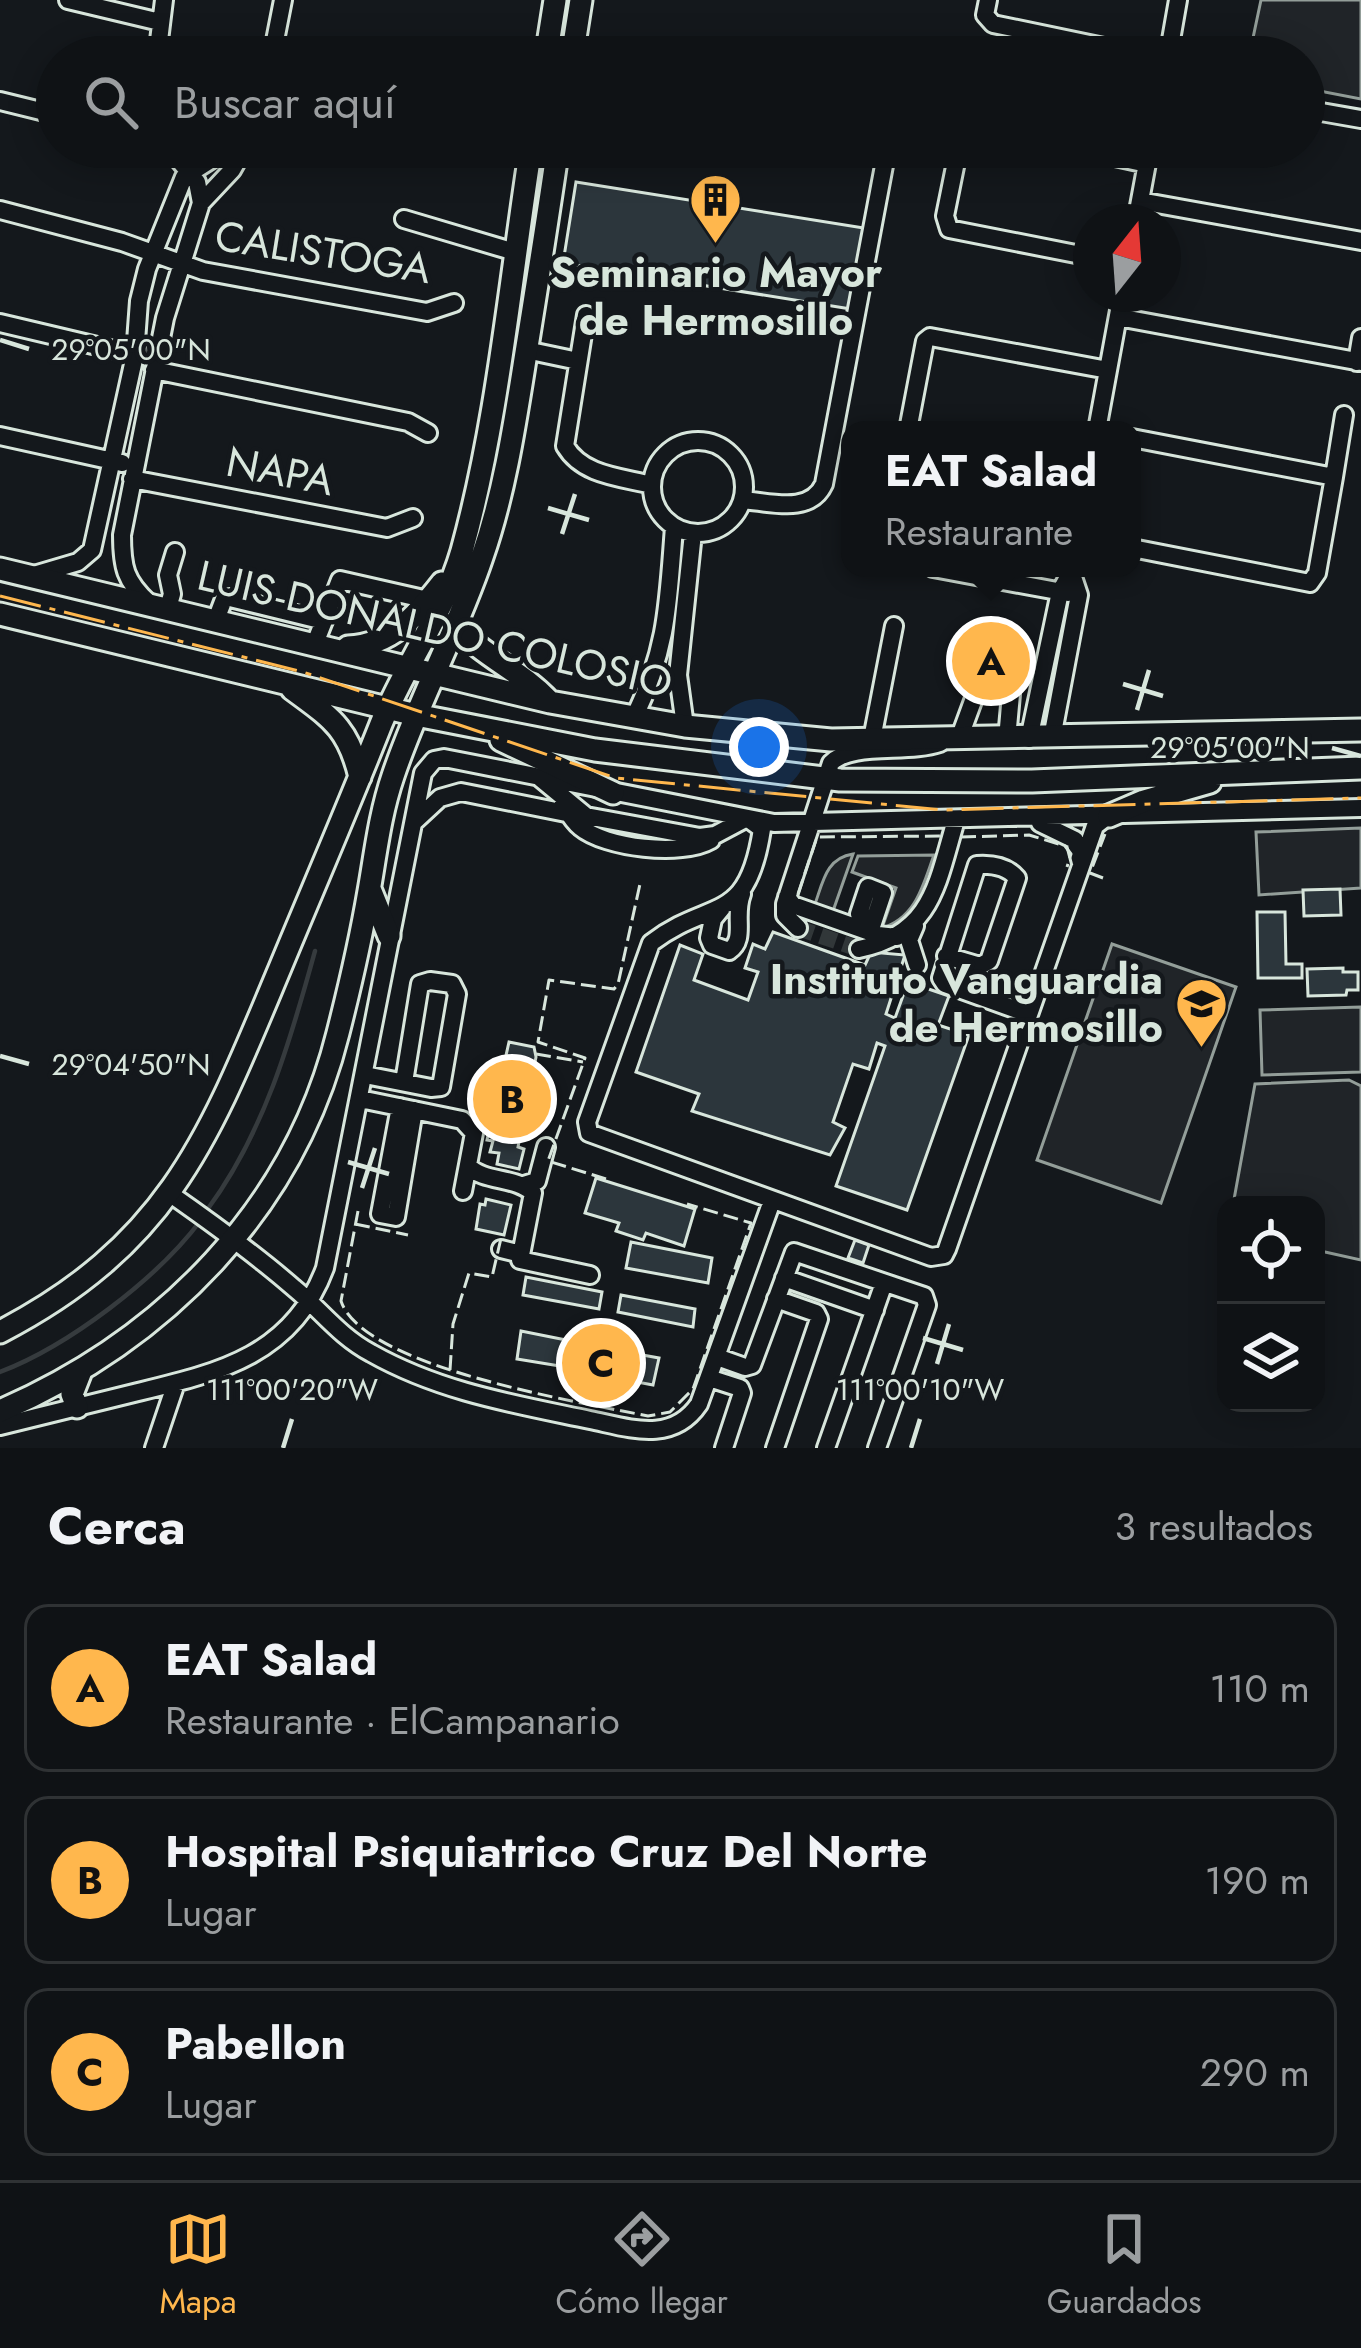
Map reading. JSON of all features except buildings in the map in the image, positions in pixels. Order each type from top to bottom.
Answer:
[{"type":"main road","points":[[549,36],[555,0]]},
{"type":"main road","points":[[575,36],[581,0]]},
{"type":"main road","points":[[0,1332],[103,1265],[169,1193],[223,1105],[388,708],[460,558],[479,479],[528,168]]},
{"type":"main road","points":[[0,1411],[81,1372],[159,1316],[234,1242],[282,1170],[322,1083],[338,1037],[382,813],[416,715],[483,555],[507,465],[555,168]]},
{"type":"main road","points":[[515,252],[551,197]]},
{"type":"main road","points":[[515,252],[536,291]]},
{"type":"main road","points":[[316,646],[371,644],[406,625],[460,558]]},
{"type":"main road","name":"LUIS DONALDO COLOSIO","points":[[0,569],[436,676],[685,726],[831,740],[1361,730]]},
{"type":"main road","name":"LUIS DONALDO COLOSIO","points":[[0,614],[416,715],[596,750],[825,778],[1032,781],[1361,768]]},
{"type":"main road","points":[[456,626],[489,658],[523,676],[550,702]]},
{"type":"main road","points":[[282,682],[333,718],[346,735],[360,777]]},
{"type":"main road","points":[[468,724],[613,793]]},
{"type":"main road","points":[[1108,816],[1233,773]]},
{"type":"main road","points":[[370,889],[389,936]]},
{"type":"main road","points":[[77,1407],[71,1394],[81,1372]]},
{"type":"street","points":[[68,0],[160,22]]},
{"type":"street","points":[[159,36],[164,0]]},
{"type":"street","points":[[1172,36],[1178,0]]},
{"type":"street","points":[[274,36],[278,6]]},
{"type":"street","points":[[987,10],[993,24],[1051,36]]},
{"type":"street","points":[[0,101],[36,110]]},
{"type":"street","points":[[1325,113],[1361,119]]},
{"type":"street","points":[[186,168],[197,182],[201,203]]},
{"type":"street","points":[[27,577],[78,562],[92,550],[135,355],[139,301],[179,184],[197,168]]},
{"type":"street","points":[[175,552],[168,575],[172,594],[158,605],[133,588],[122,567],[122,535],[154,370],[181,265],[201,203],[233,168]]},
{"type":"street","points":[[742,500],[804,504],[814,500],[824,484],[884,168]]},
{"type":"street","points":[[955,168],[945,216],[950,229],[1073,253]]},
{"type":"street","points":[[1139,204],[1147,168]]},
{"type":"street","points":[[1140,201],[1361,241]]},
{"type":"street","name":"CALISTOGA","points":[[0,210],[181,265],[428,312],[454,304]]},
{"type":"street","points":[[404,219],[515,252]]},
{"type":"street","points":[[1099,421],[1119,312]]},
{"type":"street","points":[[586,315],[565,446],[574,461],[588,470],[652,484]]},
{"type":"street","points":[[1118,317],[1359,362],[1361,338]]},
{"type":"street","points":[[0,323],[135,355]]},
{"type":"street","points":[[910,421],[925,341],[930,337],[1108,370]]},
{"type":"street","points":[[526,350],[578,361]]},
{"type":"street","points":[[154,370],[408,422],[428,433]]},
{"type":"street","points":[[1141,550],[1310,583],[1317,573],[1344,415]]},
{"type":"street","name":"NAPA","points":[[0,436],[114,462],[134,472],[387,528],[412,518]]},
{"type":"street","points":[[1141,440],[1334,477]]},
{"type":"street","points":[[698,441],[724,450],[734,460],[741,472],[742,500],[718,528],[693,533],[662,516],[654,501],[654,471],[671,449],[698,441]]},
{"type":"street","points":[[674,526],[673,641],[685,726]]},
{"type":"street","points":[[634,718],[673,641],[693,533]]},
{"type":"street","points":[[981,577],[1079,596]]},
{"type":"street","points":[[1030,738],[1060,592],[1069,577]]},
{"type":"street","points":[[1030,738],[1079,596],[1074,577]]},
{"type":"street","points":[[316,646],[340,580],[428,600]]},
{"type":"street","points":[[216,620],[224,599],[230,598],[324,621]]},
{"type":"street","points":[[872,740],[894,626]]},
{"type":"street","points":[[798,928],[785,915],[788,897],[831,763],[845,752],[918,751],[956,739],[977,690],[1012,694],[1030,738]]},
{"type":"street","points":[[327,1322],[317,1302],[320,1281],[424,768],[432,760],[444,758],[747,818],[812,824],[1361,808]]},
{"type":"street","points":[[539,777],[578,814],[582,830],[664,850],[701,846],[747,818]]},
{"type":"street","points":[[412,824],[440,798],[461,792],[578,814]]},
{"type":"street","points":[[747,818],[759,824],[762,834],[742,892],[721,914],[651,943],[586,1128],[595,1138],[931,1257],[944,1255],[1095,826],[1108,816]]},
{"type":"street","points":[[1022,818],[1066,832],[1080,848],[1081,866]]},
{"type":"street","points":[[917,964],[909,940],[929,902],[956,820]]},
{"type":"street","points":[[946,956],[980,966],[989,962],[1018,878],[1013,874],[994,865],[977,865],[946,956],[940,978],[945,984],[1026,1013]]},
{"type":"street","points":[[788,897],[793,905],[897,937]]},
{"type":"street","points":[[859,949],[897,937],[916,925]]},
{"type":"street","points":[[364,1075],[437,1089],[441,1087],[457,994],[452,985],[420,984],[404,1082]]},
{"type":"street","points":[[360,1099],[470,1125],[474,1133],[463,1191]]},
{"type":"street","points":[[407,1108],[396,1217],[380,1214],[407,1108]]},
{"type":"street","points":[[546,1147],[532,1186],[520,1260],[590,1275]]},
{"type":"street","points":[[468,1166],[476,1174],[532,1186]]},
{"type":"street","points":[[169,1193],[370,1353],[438,1384],[655,1440],[692,1415],[772,1201]]},
{"type":"street","points":[[501,1249],[521,1254]]},
{"type":"street","points":[[717,1357],[752,1365],[791,1255],[798,1252],[927,1300],[877,1448]]},
{"type":"street","points":[[784,1278],[874,1310]]},
{"type":"street","points":[[0,1426],[176,1383],[247,1359],[294,1320],[320,1281]]},
{"type":"street","points":[[826,1448],[884,1282]]},
{"type":"street","points":[[775,1448],[820,1319],[816,1313],[776,1299]]},
{"type":"street","points":[[294,1320],[304,1316],[327,1322]]},
{"type":"street","points":[[709,1378],[742,1390],[724,1448]]},
{"type":"street","points":[[154,1448],[176,1383]]},
{"type":"shaded area","points":[[1261,0],[1361,0],[1361,99],[1325,92],[1325,36],[1253,36]]},
{"type":"shaded area","points":[[1361,828],[1361,888],[1259,895],[1256,832]]},
{"type":"shaded area","points":[[853,854],[833,911],[815,904],[831,866]]},
{"type":"shaded area","points":[[934,855],[910,908],[882,928],[896,888],[852,872],[858,856]]},
{"type":"shaded area","points":[[1112,944],[1236,987],[1161,1203],[1037,1160]]},
{"type":"shaded area","points":[[1361,1007],[1361,1072],[1262,1075],[1260,1010]]},
{"type":"shaded area","points":[[1349,1080],[1361,1086],[1361,1260],[1325,1252],[1325,1196],[1235,1196],[1255,1084]]},
{"type":"waterway","points":[[207,1210],[260,1118],[315,951]]},
{"type":"waterway","points":[[0,1372],[54,1346],[110,1308],[161,1265],[201,1220]]},
{"type":"tunnel","points":[[798,928],[859,949]]},
{"type":"fence","points":[[1103,878],[1090,873],[1105,834]]},
{"type":"fence","points":[[961,837],[1029,835],[1065,846],[1071,854],[1067,867]]},
{"type":"fence","points":[[798,894],[817,837],[944,836]]},
{"type":"fence","points":[[606,1179],[548,1161],[585,1058],[538,1042],[549,980],[614,989],[618,984],[640,884]]},
{"type":"fence","points":[[536,1054],[583,1062]]},
{"type":"fence","points":[[358,1211],[341,1301],[358,1325],[389,1345],[479,1379],[648,1416],[670,1412],[693,1389],[751,1223],[687,1204]]},
{"type":"fence","points":[[355,1224],[408,1235]]},
{"type":"fence","points":[[450,1370],[453,1324],[469,1273],[492,1277],[502,1234]]},
{"type":"power","points":[[0,596],[303,672],[616,778],[943,810],[1361,798]]},
{"type":"place","name":"Seminario Mayor de Hermosillo","points":[[716,246]]},
{"type":"place","name":"EAT Salad","points":[[991,661]]},
{"type":"place","name":"Instituto Vanguardia de Hermosillo","points":[[1202,1049]]},
{"type":"place","name":"Hospital Psiquiatrico Cruz Del Norte","points":[[512,1099]]},
{"type":"place","name":"Pabellon","points":[[601,1363]]}]
